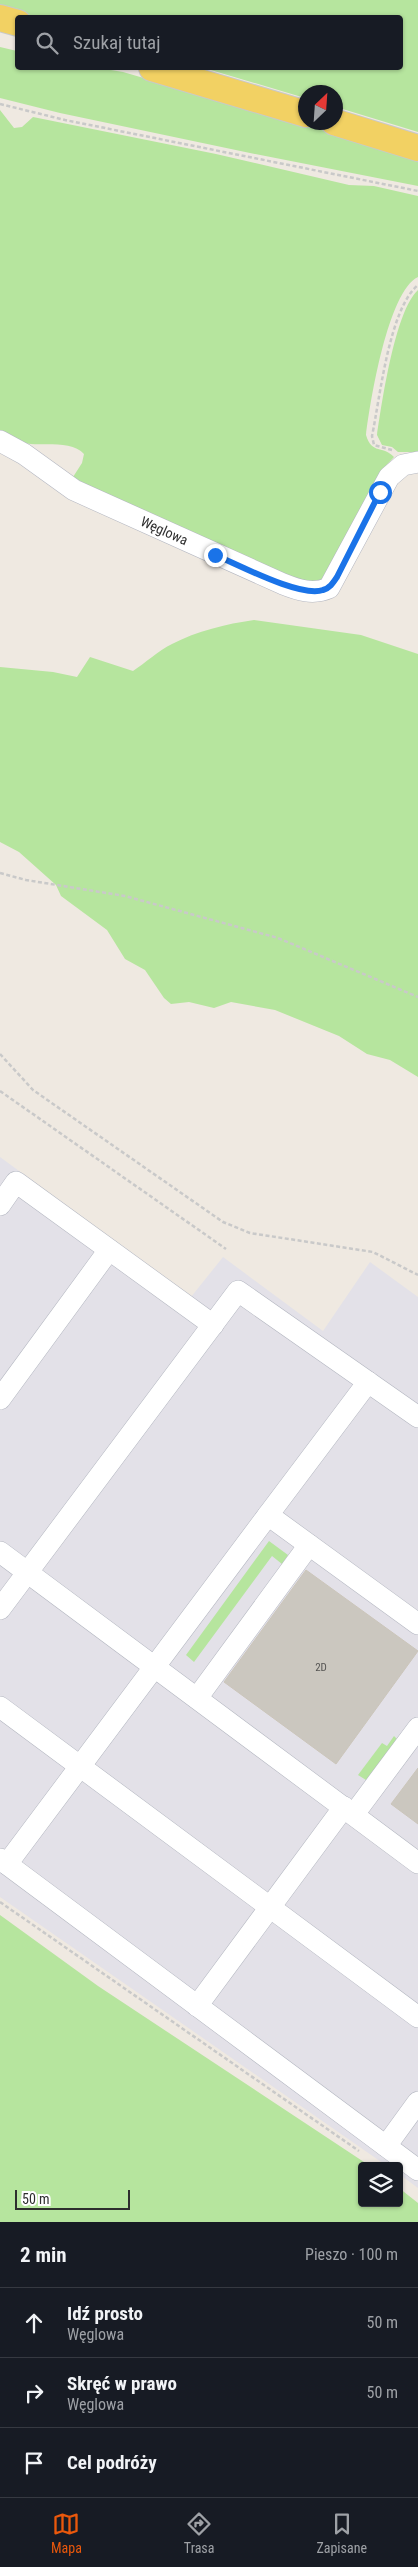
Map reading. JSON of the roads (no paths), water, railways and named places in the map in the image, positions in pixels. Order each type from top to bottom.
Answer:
[{"type":"main road","points":[[0,18],[15,22]]},
{"type":"main road","points":[[0,30],[15,34]]},
{"type":"main road","points":[[161,70],[298,112]]},
{"type":"main road","points":[[343,125],[418,148]]},
{"type":"street","name":"Węglowa","points":[[0,441],[24,454],[74,490],[108,507],[283,584],[310,592],[329,588],[389,478],[411,463]]},
{"type":"street","points":[[0,1205],[16,1182],[213,1325]]},
{"type":"street","points":[[0,1399],[109,1250]]},
{"type":"street","points":[[0,1609],[238,1291],[418,1418]]},
{"type":"street","points":[[368,1382],[156,1667],[3,1862],[418,2170]]},
{"type":"street","points":[[268,1515],[418,1624]]},
{"type":"street","points":[[198,1698],[310,1545]]},
{"type":"street","points":[[0,1552],[418,1862]]},
{"type":"street","points":[[0,1707],[418,2017]]},
{"type":"street","points":[[197,2006],[269,1907],[418,1728]]},
{"type":"street","points":[[386,2146],[418,2102]]}]
